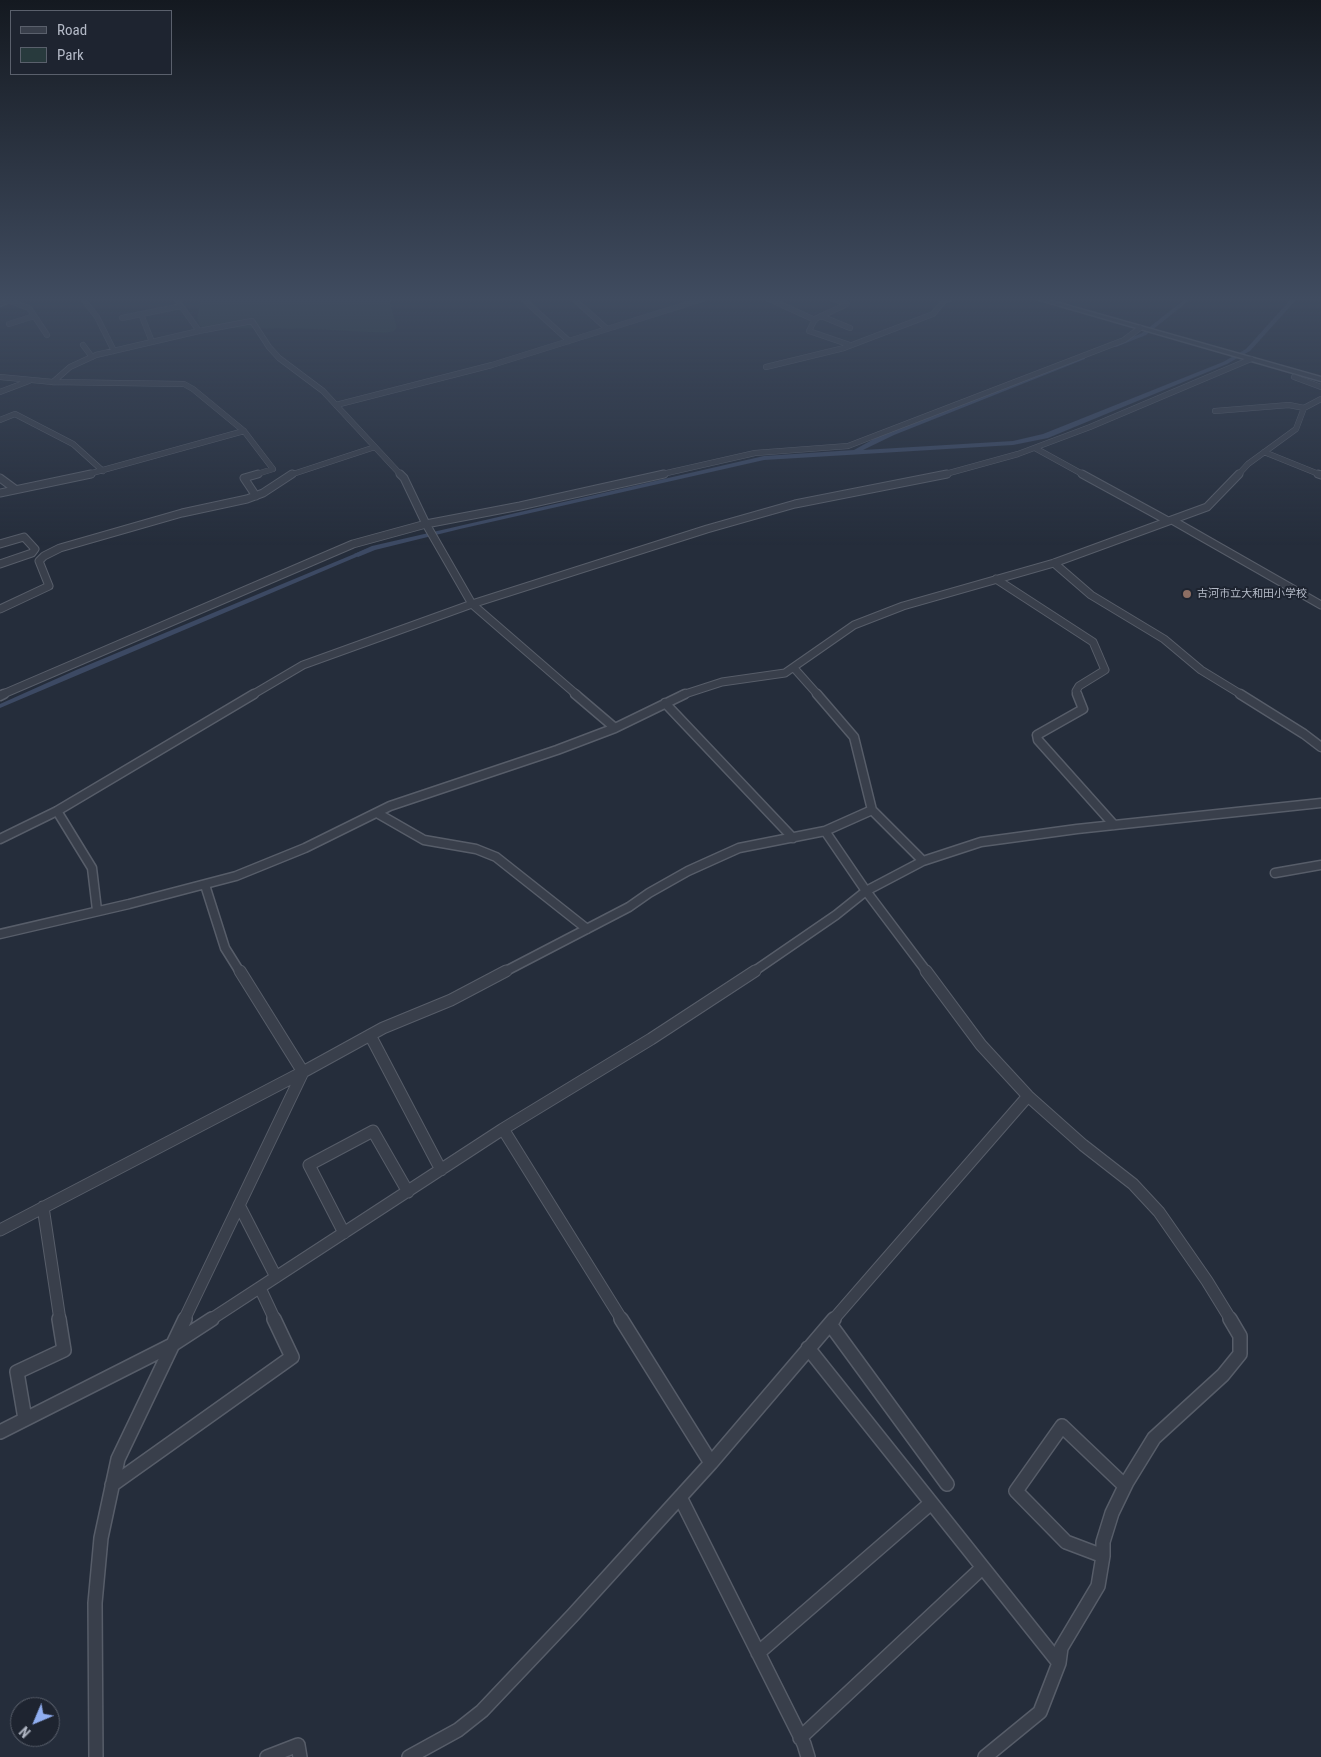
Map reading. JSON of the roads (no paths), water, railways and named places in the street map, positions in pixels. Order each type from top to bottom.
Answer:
[{"type":"street","points":[[0,392],[29,381]]},
{"type":"street","points":[[42,381],[184,384],[193,388],[244,431],[273,470],[244,478],[256,496]]},
{"type":"street","points":[[311,381],[323,391],[404,478],[426,524],[472,604],[504,635],[615,728]]},
{"type":"street","points":[[336,405],[430,381]]},
{"type":"street","points":[[0,696],[353,544],[426,524],[520,506],[755,454],[841,447],[866,440],[1018,381]]},
{"type":"street","points":[[0,839],[57,811],[303,665],[472,604],[707,529],[794,504],[967,469],[1035,448],[1194,381]]},
{"type":"street","points":[[1305,381],[1321,387]]},
{"type":"street","points":[[1215,411],[1289,405],[1304,408],[1321,399]]},
{"type":"street","points":[[0,934],[129,904],[236,876],[305,848],[390,806],[557,750],[615,728],[689,692],[722,682],[778,675],[794,668],[813,653],[863,621],[903,606],[1054,563],[1207,507],[1248,464],[1296,429],[1304,408]]},
{"type":"street","points":[[0,420],[15,414],[73,444],[103,471]]},
{"type":"street","points":[[0,493],[103,471],[244,431]]},
{"type":"street","points":[[866,440],[877,444]]},
{"type":"street","points":[[0,609],[49,586],[39,561],[44,556],[60,548],[182,513],[256,496],[291,474],[375,447]]},
{"type":"street","points":[[1035,448],[1321,605]]},
{"type":"street","points":[[1264,452],[1321,475]]},
{"type":"street","points":[[0,478],[15,489]]},
{"type":"street","points":[[0,544],[24,537],[35,550],[32,553],[0,564]]},
{"type":"street","points":[[1054,563],[1092,595],[1164,639],[1201,670],[1304,734],[1321,747]]},
{"type":"street","points":[[996,579],[1093,642],[1105,670],[1079,686],[1076,691],[1083,709],[1037,735],[1038,740],[1114,825]]},
{"type":"street","points":[[794,668],[854,737],[872,810],[924,862]]},
{"type":"street","points":[[665,704],[793,838]]},
{"type":"street","points":[[0,1432],[172,1345],[503,1129],[651,1039],[761,967],[836,915],[866,891],[924,862],[981,842],[1114,825],[1321,803]]},
{"type":"street","points":[[0,1230],[370,1035],[451,1000],[629,907],[649,893],[688,871],[739,848],[825,831],[872,810]]},
{"type":"street","points":[[57,811],[92,868],[97,910]]},
{"type":"street","points":[[377,813],[424,840],[476,849],[496,857],[587,929]]},
{"type":"street","points":[[825,831],[866,891],[981,1045],[1028,1096],[1083,1145],[1145,1195],[1207,1281],[1240,1336],[1240,1354],[1223,1375],[1154,1438],[1125,1486],[1103,1542],[1104,1556],[1098,1586],[1060,1648],[1059,1663],[1040,1712],[985,1757]]},
{"type":"street","points":[[1275,873],[1321,865]]},
{"type":"street","points":[[204,885],[225,948],[303,1072]]},
{"type":"street","points":[[370,1035],[440,1170]]},
{"type":"street","points":[[96,1757],[95,1603],[101,1538],[118,1459],[303,1072]]},
{"type":"street","points":[[409,1757],[458,1730],[482,1712],[711,1463],[808,1348],[1028,1096]]},
{"type":"street","points":[[503,1129],[711,1463]]},
{"type":"street","points":[[344,1233],[309,1165],[373,1131],[408,1192]]},
{"type":"street","points":[[239,1205],[276,1277]]},
{"type":"street","points":[[26,1419],[17,1372],[64,1350],[44,1207]]},
{"type":"street","points":[[112,1485],[292,1357],[260,1288]]},
{"type":"street","points":[[830,1324],[947,1484]]},
{"type":"street","points":[[808,1348],[1059,1663]]},
{"type":"street","points":[[1104,1556],[1066,1542],[1016,1491],[1062,1426],[1125,1486]]},
{"type":"street","points":[[680,1497],[808,1757]]},
{"type":"street","points":[[758,1653],[931,1503]]},
{"type":"street","points":[[800,1738],[982,1568]]},
{"type":"street","points":[[267,1757],[298,1745],[300,1757]]},
{"type":"water","points":[[371,547],[373,550],[0,708],[0,704],[76,670]]},
{"type":"waterway","points":[[857,450],[891,433],[1024,381]]},
{"type":"waterway","points":[[358,554],[372,548],[460,527],[764,458],[1013,443],[1045,436],[1181,381]]},
{"type":"place","name":"古河市立大和田小学校","points":[[1187,594]]}]
